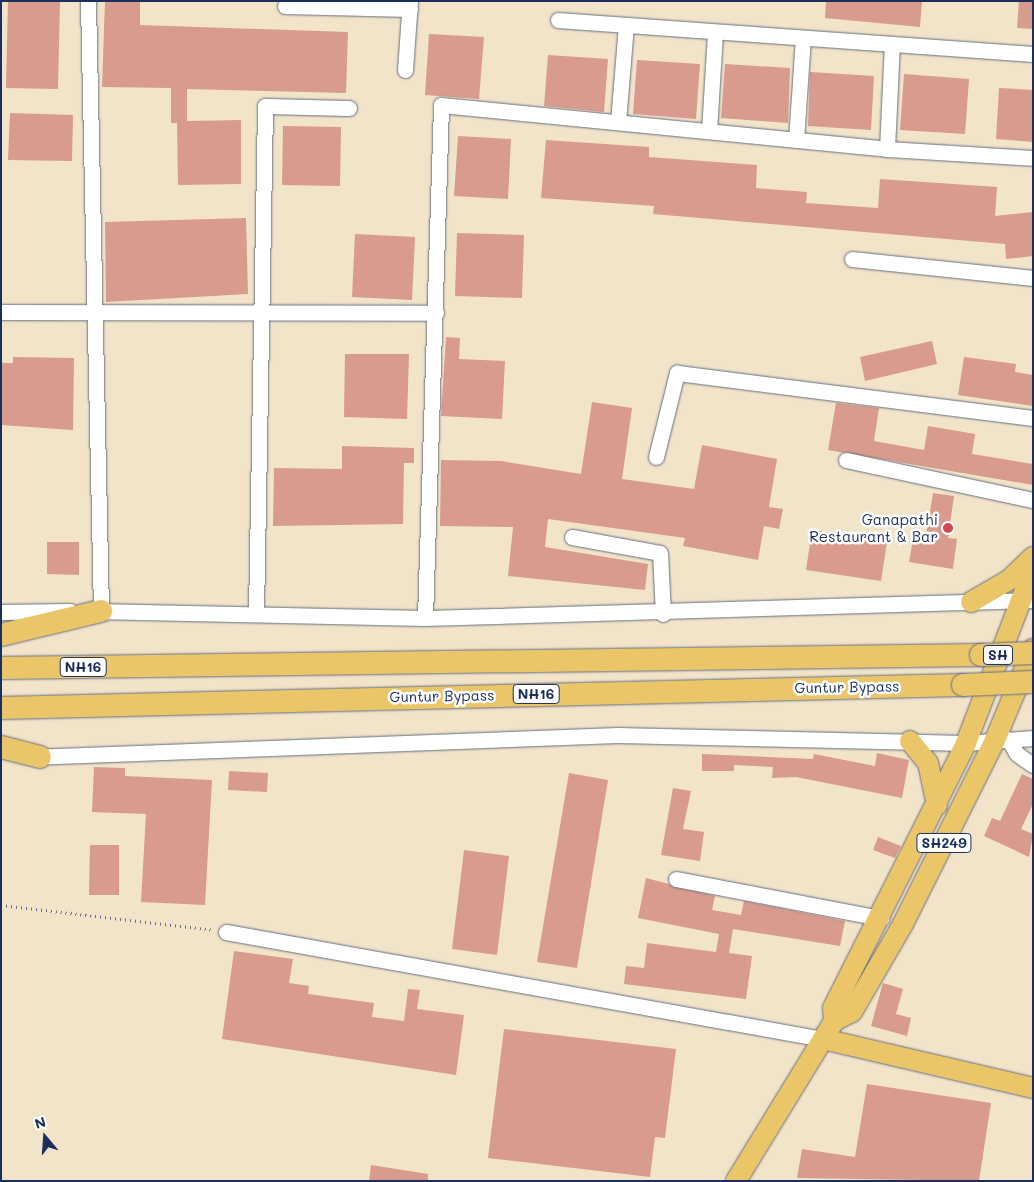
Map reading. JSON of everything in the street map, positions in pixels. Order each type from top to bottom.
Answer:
[{"type":"highway","points":[[1,635],[100,611]]},
{"type":"highway","name":"Guntur Bypass","points":[[1,668],[1033,653]]},
{"type":"highway","name":"Guntur Bypass","points":[[1,708],[1033,682]]},
{"type":"highway","points":[[1,747],[40,757]]},
{"type":"main road","points":[[971,602],[1009,580],[1033,557]]},
{"type":"main road","name":"SH","points":[[966,742],[1026,600],[1033,569]]},
{"type":"main road","name":"SH249","points":[[736,1181],[822,1039],[834,1021],[852,1012],[903,924],[1001,740],[1033,649]]},
{"type":"main road","points":[[910,741],[928,763],[937,805]]},
{"type":"main road","name":"SH249","points":[[834,1021],[833,1008],[881,918],[966,742]]},
{"type":"main road","points":[[822,1039],[1033,1088]]},
{"type":"street","points":[[88,1],[100,611]]},
{"type":"street","points":[[285,6],[410,5],[405,70]]},
{"type":"street","points":[[558,20],[1033,54]]},
{"type":"street","points":[[618,122],[626,25]]},
{"type":"street","points":[[709,131],[715,32]]},
{"type":"street","points":[[796,140],[804,38]]},
{"type":"street","points":[[887,149],[892,44]]},
{"type":"street","points":[[425,618],[441,105],[887,149],[1033,158]]},
{"type":"street","points":[[256,613],[264,313],[265,106],[349,108]]},
{"type":"street","points":[[852,259],[1033,278]]},
{"type":"street","points":[[1,312],[436,312]]},
{"type":"street","points":[[656,456],[677,373],[1033,418]]},
{"type":"street","points":[[846,460],[1033,500]]},
{"type":"street","points":[[572,537],[660,553],[663,614]]},
{"type":"street","points":[[1,612],[256,613],[425,618],[663,614],[1026,600]]},
{"type":"street","points":[[1,758],[618,735],[966,742],[1033,738]]},
{"type":"street","points":[[1001,740],[1033,765]]},
{"type":"street","points":[[676,879],[881,918]]},
{"type":"street","points":[[226,932],[822,1039]]},
{"type":"path","points":[[1,905],[226,932]]},
{"type":"building","points":[[8,1],[60,1],[58,89],[6,88]]},
{"type":"building","points":[[105,1],[140,1],[140,25],[348,32],[346,93],[187,89],[187,121],[241,120],[241,184],[178,185],[177,123],[171,123],[171,88],[102,87]]},
{"type":"building","points":[[826,1],[922,1],[920,27],[825,18]]},
{"type":"building","points":[[1019,1],[1033,1],[1033,29],[1017,28]]},
{"type":"building","points":[[429,34],[484,37],[479,99],[425,95]]},
{"type":"building","points":[[548,55],[608,59],[604,112],[544,106]]},
{"type":"building","points":[[637,60],[700,64],[696,119],[633,114]]},
{"type":"building","points":[[725,64],[790,68],[788,123],[721,118]]},
{"type":"building","points":[[810,72],[874,76],[871,130],[808,126]]},
{"type":"building","points":[[904,74],[969,79],[965,134],[900,130]]},
{"type":"building","points":[[999,88],[1033,90],[1033,142],[996,139]]},
{"type":"building","points":[[10,113],[73,115],[72,161],[8,160]]},
{"type":"building","points":[[283,126],[341,127],[340,186],[282,185]]},
{"type":"building","points":[[458,136],[511,139],[508,199],[454,196]]},
{"type":"building","points":[[546,140],[649,147],[649,157],[757,165],[756,188],[807,192],[806,203],[878,208],[880,179],[997,187],[995,216],[1033,212],[1033,256],[1006,259],[1005,244],[653,214],[654,206],[541,198]]},
{"type":"building","points":[[246,218],[248,294],[106,302],[105,222]]},
{"type":"building","points":[[457,233],[524,235],[522,298],[455,296]]},
{"type":"building","points":[[355,234],[415,237],[412,300],[352,297]]},
{"type":"building","points":[[446,337],[460,338],[459,359],[505,361],[502,419],[441,416]]},
{"type":"building","points":[[932,341],[937,364],[865,381],[860,357]]},
{"type":"building","points":[[345,354],[409,354],[407,419],[344,417]]},
{"type":"building","points":[[13,357],[74,358],[73,430],[1,425],[1,363],[13,363]]},
{"type":"building","points":[[964,357],[1016,364],[1015,372],[1033,375],[1033,406],[958,395]]},
{"type":"building","points":[[592,402],[632,408],[622,479],[694,489],[702,445],[777,459],[769,507],[783,509],[779,529],[764,526],[758,560],[683,546],[685,538],[548,519],[545,547],[648,564],[645,590],[508,576],[513,527],[440,526],[441,460],[501,461],[581,474]]},
{"type":"building","points":[[836,403],[879,408],[874,441],[924,450],[928,426],[975,434],[972,454],[1033,464],[1033,485],[828,450]]},
{"type":"building","points":[[342,446],[414,448],[414,463],[404,463],[403,524],[273,526],[274,468],[342,469]]},
{"type":"building","points":[[933,493],[954,496],[948,538],[957,539],[953,569],[909,562],[914,534],[926,536]]},
{"type":"building","points":[[812,530],[887,542],[881,581],[806,570]]},
{"type":"building","points":[[47,542],[79,542],[79,575],[47,574]]},
{"type":"building","points":[[877,753],[909,760],[902,798],[796,777],[772,778],[773,767],[734,765],[734,771],[702,771],[702,754],[813,759],[814,754],[875,766]]},
{"type":"building","points":[[94,767],[125,768],[125,776],[212,780],[205,905],[141,902],[146,814],[92,812]]},
{"type":"building","points":[[229,771],[268,773],[267,792],[228,790]]},
{"type":"building","points":[[569,773],[608,780],[577,968],[537,962]]},
{"type":"building","points":[[1022,774],[1033,779],[1033,804],[1021,829],[1033,834],[1029,857],[984,836],[992,818],[1000,821]]},
{"type":"building","points":[[673,788],[691,791],[683,829],[704,832],[700,861],[661,855]]},
{"type":"building","points":[[878,837],[901,846],[895,858],[873,850]]},
{"type":"building","points":[[90,845],[119,845],[119,895],[89,895]]},
{"type":"building","points":[[464,850],[509,856],[497,955],[452,949]]},
{"type":"building","points":[[646,878],[715,896],[712,910],[741,915],[744,901],[845,921],[840,946],[733,929],[729,953],[752,956],[746,999],[624,984],[626,966],[644,968],[647,943],[716,952],[719,934],[638,918]]},
{"type":"building","points":[[234,951],[293,959],[289,983],[309,986],[308,994],[374,1003],[372,1017],[404,1021],[408,989],[420,990],[417,1009],[464,1015],[456,1075],[222,1039]]},
{"type":"building","points":[[883,983],[903,989],[896,1014],[911,1018],[907,1036],[871,1026]]},
{"type":"building","points":[[504,1029],[676,1049],[665,1138],[655,1137],[650,1177],[488,1158]]},
{"type":"building","points":[[867,1084],[991,1103],[979,1181],[797,1178],[802,1149],[855,1157]]},
{"type":"building","points":[[371,1165],[428,1174],[428,1181],[369,1181]]},
{"type":"place","name":"Ganapathi Restaurant & Bar","points":[[948,528]]}]
